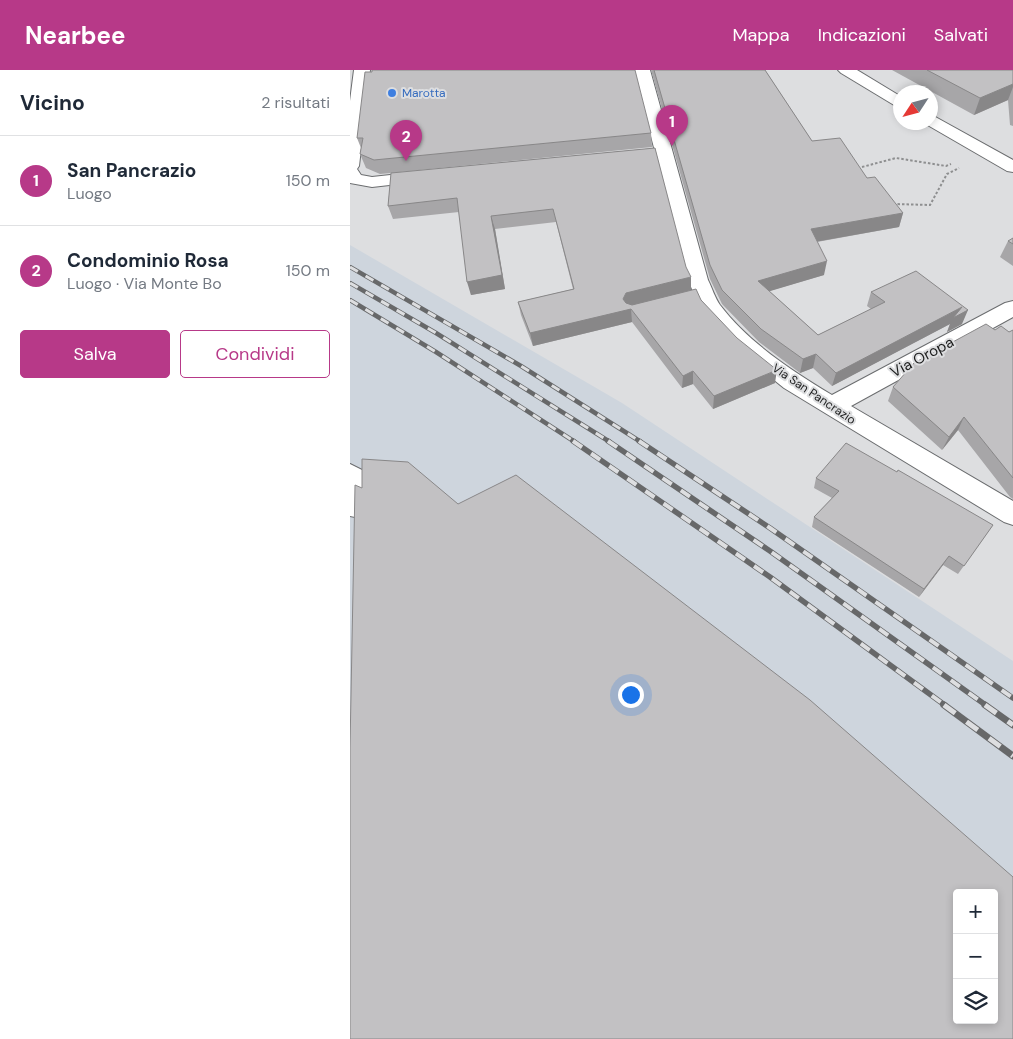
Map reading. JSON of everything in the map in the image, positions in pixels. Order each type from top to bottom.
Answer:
[{"type":"street","points":[[350,166],[362,70]]},
{"type":"street","name":"Via San Pancrazio","points":[[642,70],[655,154],[698,280],[695,296],[710,306],[745,346],[792,382],[1013,514]]},
{"type":"street","points":[[846,70],[893,98]]},
{"type":"street","points":[[938,125],[980,155],[1011,165]]},
{"type":"street","points":[[350,172],[355,179],[372,182],[440,175]]},
{"type":"street","name":"Via Oropa","points":[[831,406],[1013,308]]},
{"type":"lane","points":[[350,471],[356,475],[355,534]]},
{"type":"path","points":[[862,167],[896,158],[946,166],[980,155]]},
{"type":"path","points":[[892,204],[930,205],[935,200],[947,174],[980,155]]},
{"type":"shaded area","points":[[350,245],[622,403],[1013,661],[1013,1039],[350,1039]]},
{"type":"building","points":[[372,70],[635,70],[651,133],[374,160],[360,154],[363,138],[357,138],[365,72],[372,72]]},
{"type":"building","points":[[654,70],[765,70],[812,141],[840,138],[867,178],[875,177],[903,213],[811,229],[827,261],[758,281],[818,335],[885,302],[871,292],[916,271],[968,310],[953,318],[962,307],[836,373],[816,354],[803,359],[761,329],[722,290],[710,265]]},
{"type":"building","points":[[927,70],[1013,70],[1013,84],[980,98]]},
{"type":"building","points":[[655,148],[686,267],[691,277],[626,293],[623,299],[626,303],[632,305],[696,289],[701,300],[737,338],[777,370],[714,396],[693,371],[683,376],[631,309],[530,333],[518,302],[574,289],[553,209],[491,216],[502,275],[467,282],[457,198],[388,206],[391,173]]},
{"type":"building","points":[[986,324],[995,330],[1001,326],[1009,332],[1013,330],[1013,478],[964,417],[949,437],[893,387],[914,363]]},
{"type":"building","points":[[846,443],[897,472],[898,470],[993,525],[964,566],[949,556],[924,589],[814,517],[839,491],[816,478]]},
{"type":"building","points":[[362,459],[408,462],[458,504],[516,475],[810,700],[1013,877],[1013,1039],[350,1039],[350,747],[355,485],[362,488]]},
{"type":"railway","points":[[350,267],[521,366],[641,442]]},
{"type":"railway","points":[[350,283],[436,333],[610,442]]},
{"type":"railway","points":[[350,300],[436,352],[575,442]]},
{"type":"railway","points":[[573,441],[770,577],[946,706]]},
{"type":"railway","points":[[608,441],[770,551],[987,706]]},
{"type":"railway","points":[[639,441],[770,528],[1013,698]]},
{"type":"railway","points":[[944,705],[1013,756]]},
{"type":"railway","points":[[985,705],[1013,725]]},
{"type":"place","name":"Marotta","points":[[392,93]]},
{"type":"place","name":"San Pancrazio","points":[[672,146]]},
{"type":"place","name":"Condominio Rosa","points":[[406,161]]}]
